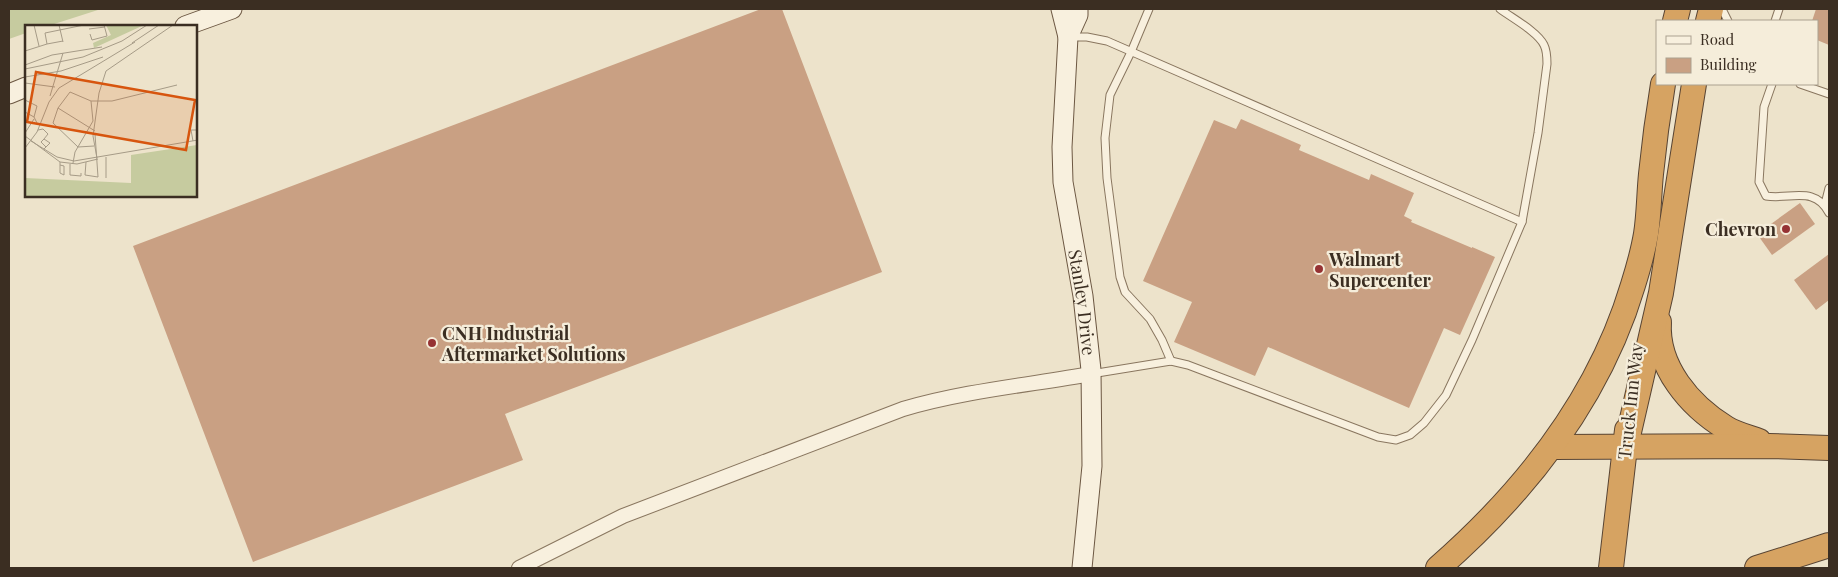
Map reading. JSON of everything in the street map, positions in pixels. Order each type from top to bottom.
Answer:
[{"type":"highway","points":[[1438,568],[1489,521],[1517,491],[1553,447],[1605,358],[1630,296],[1646,234],[1651,173],[1663,85]]},
{"type":"highway","points":[[1626,445],[1661,293],[1694,85]]},
{"type":"highway","name":"Truck Inn Way","points":[[1611,568],[1626,445],[1646,234]]},
{"type":"highway","points":[[1661,293],[1658,334],[1669,369],[1679,386],[1700,410],[1728,429],[1769,446]]},
{"type":"highway","points":[[1553,447],[1626,445],[1829,448]]},
{"type":"highway","points":[[1757,568],[1829,544]]},
{"type":"street","points":[[188,25],[232,9]]},
{"type":"street","name":"Stanley Drive","points":[[1061,9],[1068,38],[1062,166],[1065,200],[1086,320],[1091,374],[1092,466],[1082,568]]},
{"type":"street","name":"Stanley Drive","points":[[1068,38],[1078,15],[1078,9]]},
{"type":"street","points":[[9,94],[25,87]]},
{"type":"street","points":[[519,568],[622,516],[903,409],[927,402],[1091,374]]},
{"type":"lane","points":[[1149,9],[1110,95],[1105,138],[1107,178],[1120,277],[1125,292],[1150,319],[1162,340],[1171,362]]},
{"type":"lane","points":[[1091,374],[1171,362],[1188,365],[1378,437],[1396,440],[1410,436],[1424,423],[1446,396],[1522,222],[1538,134],[1547,54],[1544,44],[1537,36],[1500,9]]},
{"type":"lane","points":[[1068,38],[1087,37],[1107,42],[1522,222]]},
{"type":"lane","points":[[1772,85],[1764,107],[1759,182],[1766,196],[1797,195],[1817,198],[1825,204],[1829,213]]},
{"type":"lane","points":[[1803,85],[1829,94]]},
{"type":"lane","points":[[1825,204],[1829,188]]},
{"type":"green space","points":[[9,9],[101,9],[51,25],[25,25],[25,33],[9,39]]},
{"type":"building","name":"CNH Industrial Aftermarket Solutions","points":[[761,9],[782,9],[882,272],[505,414],[523,460],[253,562],[133,246]]},
{"type":"building","points":[[1816,9],[1829,9],[1829,45],[1818,40],[1818,20],[1812,20]]},
{"type":"building","name":"Walmart Supercenter","points":[[1241,119],[1301,145],[1299,150],[1369,180],[1371,174],[1414,193],[1404,216],[1412,220],[1411,222],[1495,257],[1460,335],[1444,328],[1409,408],[1268,347],[1255,376],[1174,342],[1192,302],[1143,281],[1214,120],[1236,129]]},
{"type":"building","name":"Chevron","points":[[1800,203],[1815,224],[1772,255],[1757,234]]},
{"type":"building","points":[[1829,254],[1829,300],[1816,310],[1794,280]]},
{"type":"place","name":"Chevron","points":[[1786,229]]},
{"type":"place","name":"Walmart Supercenter","points":[[1319,269]]},
{"type":"place","name":"CNH Industrial Aftermarket Solutions","points":[[432,343]]}]
